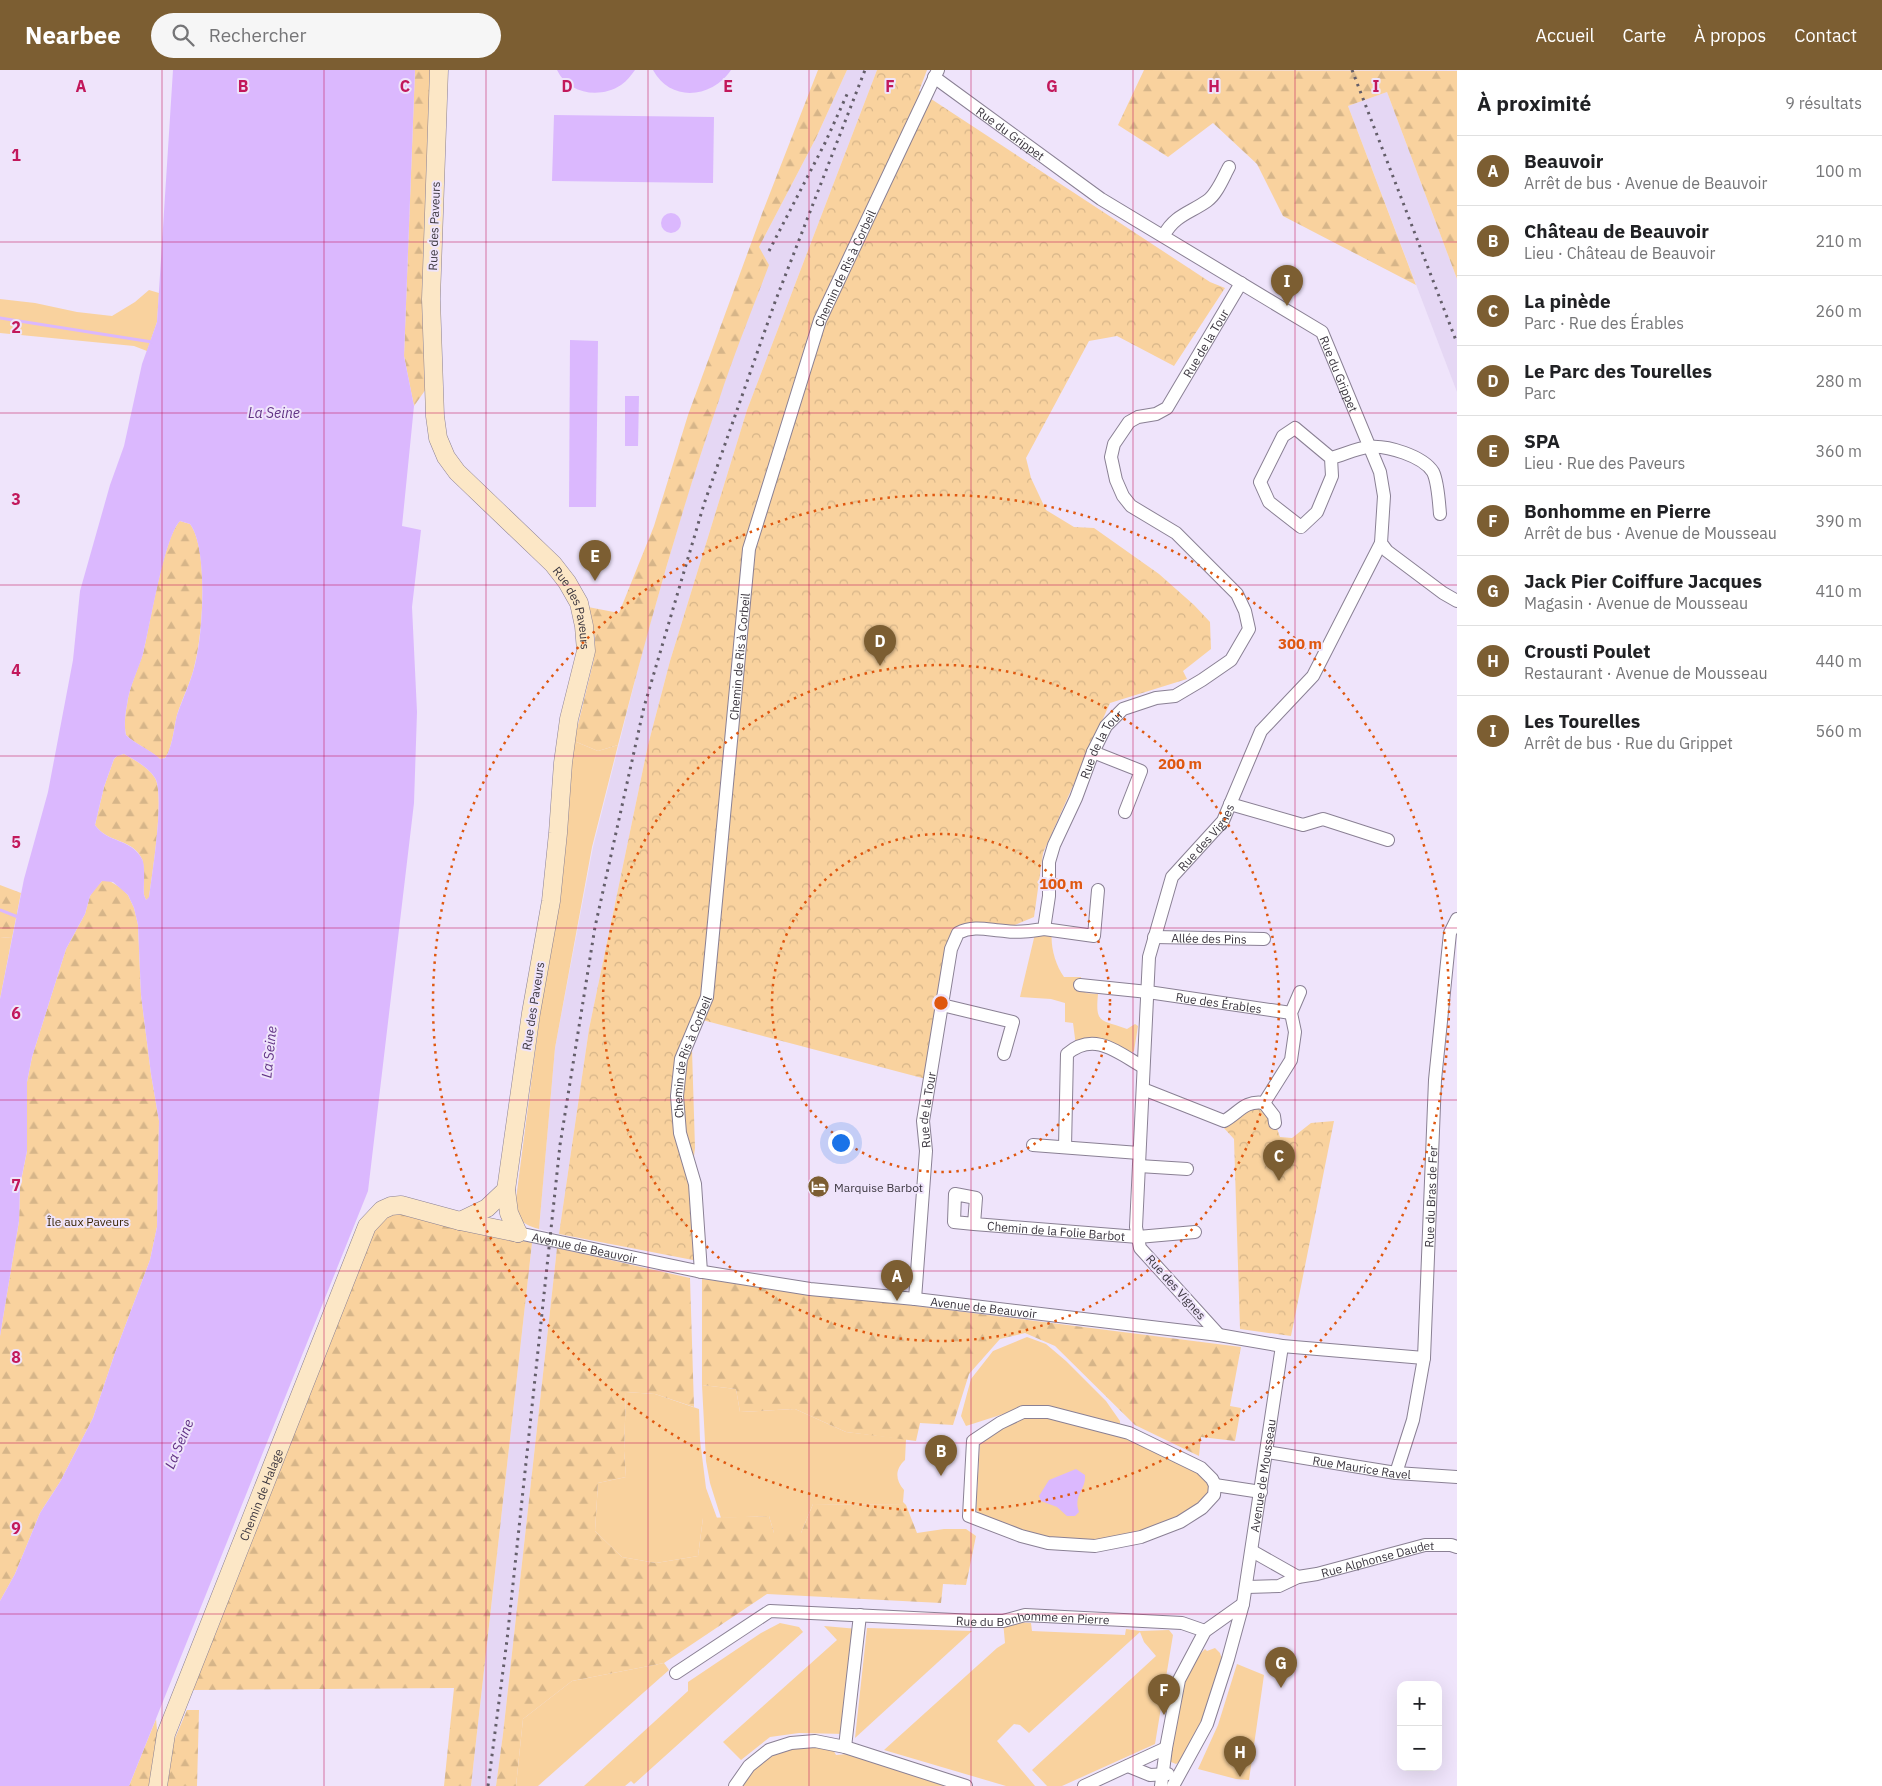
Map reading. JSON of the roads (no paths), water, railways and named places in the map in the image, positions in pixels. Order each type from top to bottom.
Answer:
[{"type":"street","name":"Rue des Paveurs","points":[[439,70],[431,299],[435,416],[438,438],[446,457],[457,472],[553,564],[567,582],[579,603],[585,634],[586,651],[569,719],[563,763],[551,901],[533,1005],[506,1190],[509,1213],[518,1233]]},
{"type":"street","name":"Rue du Grippet","points":[[936,74],[1101,198],[1322,332],[1380,472],[1384,496],[1380,532],[1381,543]]},
{"type":"street","name":"Chemin de Ris à Corbeil","points":[[701,1272],[695,1184],[680,1133],[677,1096],[681,1059],[707,997],[749,549],[820,320],[936,74]]},
{"type":"street","points":[[1164,235],[1170,225],[1187,211],[1209,200],[1229,168]]},
{"type":"street","name":"Rue de la Tour","points":[[915,1299],[926,1151],[923,1122],[951,949],[958,933],[968,929],[984,928],[1027,932],[1044,929],[1049,896],[1049,862],[1054,845],[1076,798],[1093,752],[1106,726],[1123,710],[1156,698],[1175,696],[1202,680],[1231,660],[1249,629],[1245,611],[1236,594],[1176,533],[1131,506],[1123,496],[1116,480],[1111,457],[1114,444],[1129,422],[1138,417],[1156,414],[1167,408],[1241,283]]},
{"type":"street","points":[[1295,428],[1332,458],[1332,476],[1317,512],[1301,527],[1269,502],[1260,482],[1282,436],[1295,428]]},
{"type":"street","points":[[1332,458],[1370,447],[1403,452],[1419,459],[1433,472],[1439,495],[1440,514]]},
{"type":"street","points":[[1381,543],[1388,551],[1442,593],[1457,601]]},
{"type":"street","name":"Rue des Vignes","points":[[1219,1335],[1140,1248],[1136,1227],[1149,957],[1172,877],[1223,821],[1261,731],[1313,676],[1381,543]]},
{"type":"street","points":[[1093,752],[1141,770],[1125,812]]},
{"type":"street","points":[[1230,804],[1303,825],[1323,819],[1388,840]]},
{"type":"street","points":[[1044,929],[1094,936],[1098,890]]},
{"type":"street","name":"Rue du Bras de Fer","points":[[1396,1473],[1413,1420],[1424,1358],[1435,1080],[1450,933],[1457,919]]},
{"type":"street","name":"Allée des Pins","points":[[1154,937],[1264,939]]},
{"type":"street","name":"Rue des Érables","points":[[1080,985],[1148,992],[1291,1013]]},
{"type":"street","points":[[1264,1103],[1291,1060],[1295,1032],[1291,1013],[1300,992]]},
{"type":"street","points":[[942,1005],[1013,1022],[1004,1054]]},
{"type":"street","points":[[1065,1147],[1067,1054],[1076,1046],[1092,1042],[1107,1046],[1143,1066]]},
{"type":"street","points":[[1142,1089],[1224,1120],[1243,1106],[1256,1102],[1264,1103],[1274,1116],[1275,1123]]},
{"type":"street","points":[[1033,1145],[1065,1147],[1187,1169]]},
{"type":"street","points":[[460,1221],[487,1208],[506,1190]]},
{"type":"street","name":"Chemin de Halage","points":[[158,1786],[166,1734],[367,1226],[382,1210],[390,1206],[401,1205],[460,1221]]},
{"type":"street","points":[[460,1221],[518,1233]]},
{"type":"street","name":"Chemin de la Folie Barbot","points":[[974,1224],[1138,1237]]},
{"type":"street","name":"Rue des Vignes","points":[[1138,1237],[1195,1232]]},
{"type":"street","name":"Avenue de Beauvoir","points":[[518,1233],[701,1272],[810,1289],[915,1299],[1219,1335],[1282,1346],[1424,1358]]},
{"type":"street","name":"Avenue de Mousseau","points":[[1173,1786],[1206,1724],[1228,1659],[1243,1604],[1282,1346]]},
{"type":"street","points":[[1024,1412],[1048,1412],[1129,1433],[1201,1468],[1215,1485],[1214,1495],[1202,1508],[1180,1522],[1142,1537],[1095,1546],[1048,1543],[1021,1536],[969,1516],[973,1441],[1000,1423],[1024,1412]]},
{"type":"street","name":"Rue Maurice Ravel","points":[[1266,1452],[1396,1473],[1457,1477]]},
{"type":"street","points":[[1215,1485],[1261,1492]]},
{"type":"street","name":"Rue Alphonse Daudet","points":[[1247,1587],[1279,1586],[1298,1577],[1317,1574],[1425,1545],[1452,1545],[1457,1547]]},
{"type":"street","points":[[1252,1551],[1298,1577]]},
{"type":"street","points":[[1162,1781],[1166,1748],[1179,1680],[1205,1631],[1243,1604]]},
{"type":"street","name":"Rue du Bonhomme en Pierre","points":[[676,1673],[770,1611],[1003,1621],[1025,1615],[1182,1623],[1205,1631]]},
{"type":"street","points":[[845,1747],[860,1615]]},
{"type":"street","points":[[735,1786],[748,1766],[769,1750],[791,1743],[816,1741],[845,1747],[966,1786]]},
{"type":"street","points":[[1084,1786],[1166,1748]]},
{"type":"street","points":[[1128,1766],[1162,1781]]},
{"type":"street","points":[[1162,1781],[1181,1771]]},
{"type":"water","name":"La Seine","points":[[173,70],[415,70],[404,356],[414,406],[402,526],[421,530],[412,607],[417,712],[414,803],[368,1191],[129,1786],[0,1786],[0,1601],[15,1574],[40,1513],[60,1482],[93,1418],[150,1260],[157,1227],[159,1121],[141,995],[138,925],[134,908],[128,895],[113,882],[102,881],[90,896],[85,914],[66,949],[32,1057],[27,1082],[27,1151],[20,1185],[19,1221],[0,1336],[0,999],[24,879],[48,792],[73,660],[80,591],[110,485],[124,446],[142,364],[157,322]],"holes":[[[180,521],[190,524],[200,551],[202,570],[201,630],[194,667],[177,715],[170,748],[165,758],[160,759],[126,735],[125,716],[128,698],[143,654],[168,545]],[[124,754],[149,770],[155,778],[158,787],[157,835],[149,897],[146,900],[144,895],[144,866],[142,859],[132,847],[106,835],[95,825],[104,787],[114,759]]]},
{"type":"water","points":[[557,70],[635,70],[621,85],[604,92],[594,93],[577,89],[562,78]]},
{"type":"water","points":[[653,70],[731,70],[713,86],[703,91],[692,93],[670,88],[661,81]]},
{"type":"water","points":[[554,115],[714,117],[713,183],[552,181]]},
{"type":"water","points":[[667,213],[675,213],[681,219],[681,227],[675,233],[667,233],[661,227],[661,219]]},
{"type":"water","points":[[570,340],[598,341],[596,507],[569,507]]},
{"type":"water","points":[[625,396],[639,396],[638,446],[625,446]]},
{"type":"water","points":[[1076,1469],[1085,1475],[1084,1485],[1078,1501],[1079,1512],[1075,1516],[1067,1516],[1057,1507],[1041,1501],[1039,1496],[1049,1480]]},
{"type":"waterway","points":[[0,318],[152,342]]},
{"type":"waterway","points":[[0,910],[18,917]]},
{"type":"railway","points":[[488,1786],[507,1640],[560,1145],[595,927],[644,707],[704,504],[775,302],[865,70]]},
{"type":"railway","points":[[1352,70],[1457,343]]},
{"type":"railway","points":[[769,251],[825,143],[849,90]]},
{"type":"place","name":"Les Tourelles","points":[[1287,306]]},
{"type":"place","name":"SPA","points":[[595,581]]},
{"type":"place","name":"Le Parc des Tourelles","points":[[880,666]]},
{"type":"place","name":"La pinède","points":[[1279,1181]]},
{"type":"place","name":"Marquise Barbot","points":[[818,1187]]},
{"type":"place","name":"Beauvoir","points":[[897,1301]]},
{"type":"place","name":"Château de Beauvoir","points":[[941,1476]]},
{"type":"place","name":"Jack Pier Coiffure Jacques","points":[[1281,1688]]},
{"type":"place","name":"Bonhomme en Pierre","points":[[1164,1715]]},
{"type":"place","name":"Crousti Poulet","points":[[1240,1777]]},
{"type":"park label","name":"Île aux Paveurs","points":[[88,1221]]}]
